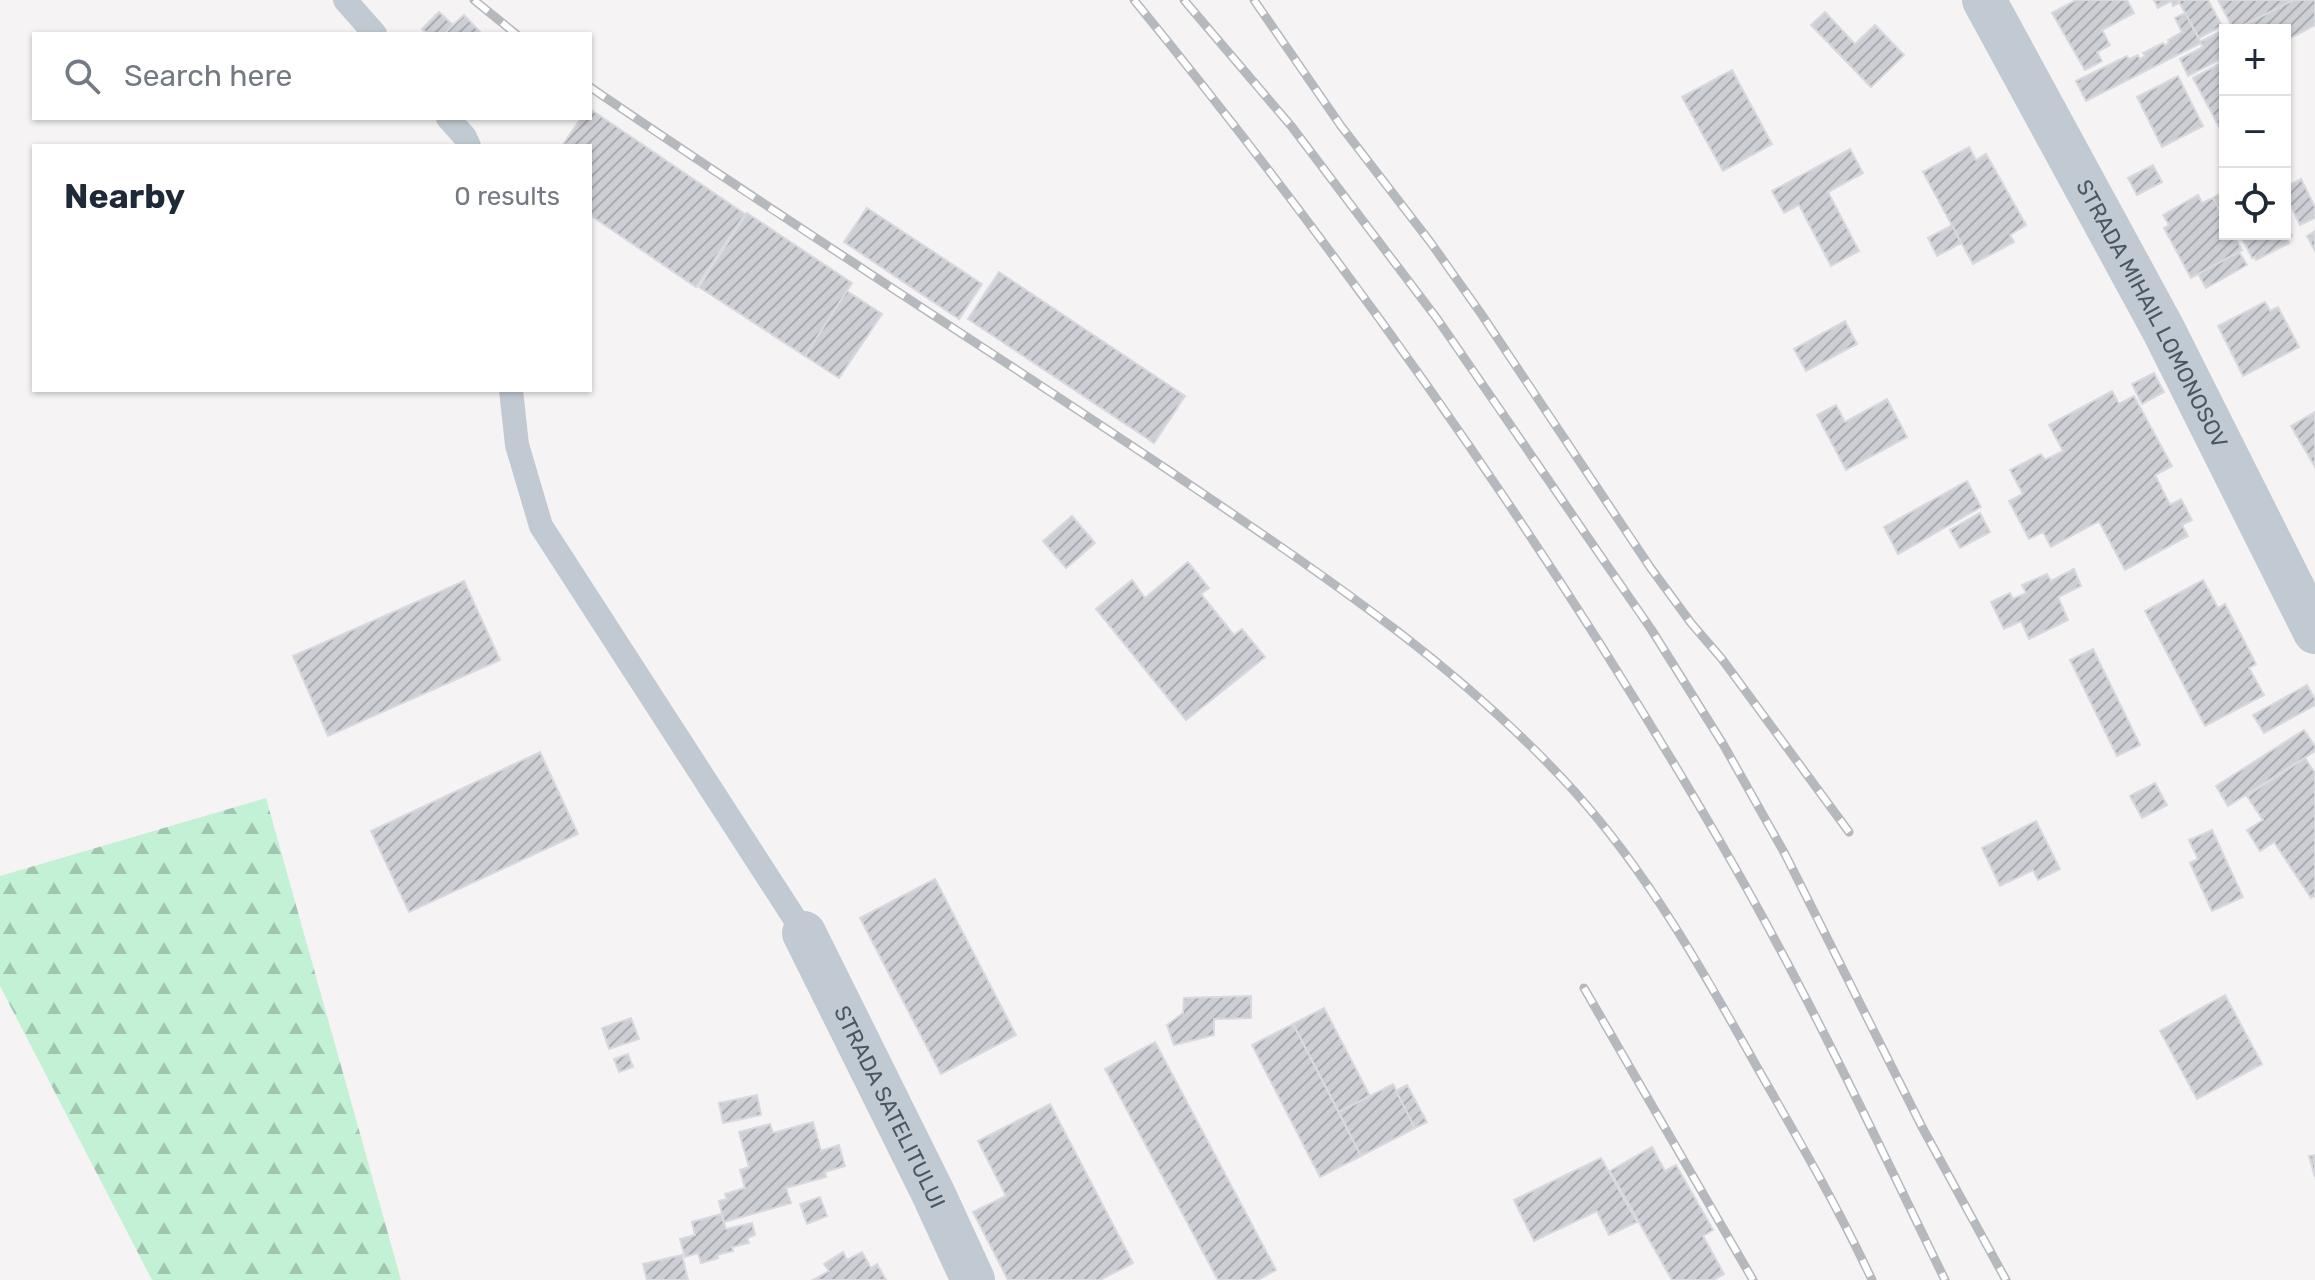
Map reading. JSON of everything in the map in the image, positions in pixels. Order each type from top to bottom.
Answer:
[{"type":"street","name":"STRADA MIHAIL LOMONOSOV","points":[[1984,0],[2163,329],[2315,632]]},
{"type":"street","name":"STRADA SATELITULUI","points":[[804,933],[973,1280]]},
{"type":"lane","points":[[345,0],[373,32]]},
{"type":"lane","points":[[450,120],[468,144]]},
{"type":"lane","points":[[511,392],[517,445],[541,526],[804,933]]},
{"type":"green space","points":[[266,798],[401,1280],[152,1280],[0,986],[0,876]]},
{"type":"building","points":[[2076,0],[2127,0],[2134,13],[2102,30],[2110,45],[2097,52],[2102,61],[2085,70],[2052,13]]},
{"type":"building","points":[[2154,0],[2178,0],[2179,3],[2173,6],[2171,1],[2158,8]]},
{"type":"building","points":[[2178,0],[2208,0],[2221,24],[2199,38]]},
{"type":"building","points":[[2218,0],[2294,0],[2246,24],[2231,24]]},
{"type":"building","points":[[2294,0],[2315,0],[2315,25],[2291,38],[2291,24],[2246,24]]},
{"type":"building","points":[[439,12],[453,25],[446,32],[425,32],[422,29]]},
{"type":"building","points":[[1825,12],[1855,44],[1875,25],[1904,55],[1871,87],[1811,25]]},
{"type":"building","points":[[2185,13],[2201,43],[2086,101],[2076,81],[2127,56],[2129,59],[2138,55],[2140,59],[2145,56],[2143,53],[2169,43],[2168,40],[2182,32],[2175,18]]},
{"type":"building","points":[[464,15],[480,32],[446,32]]},
{"type":"building","points":[[2219,32],[2219,60],[2188,76],[2180,59],[2203,47],[2200,42]]},
{"type":"building","points":[[2219,64],[2219,127],[2193,78]]},
{"type":"building","points":[[1732,70],[1772,144],[1723,171],[1682,97]]},
{"type":"building","points":[[2178,76],[2203,126],[2162,147],[2137,97]]},
{"type":"building","points":[[592,110],[745,214],[696,287],[592,216],[592,144],[563,144],[580,120],[592,120]]},
{"type":"building","points":[[1969,147],[1976,160],[1986,154],[2026,225],[2010,235],[2014,242],[1973,264],[1923,172]]},
{"type":"building","points":[[1850,149],[1863,173],[1828,192],[1859,251],[1831,266],[1799,205],[1784,213],[1772,191]]},
{"type":"building","points":[[2153,165],[2162,182],[2137,195],[2128,178]]},
{"type":"building","points":[[2301,179],[2315,207],[2315,218],[2300,225],[2291,206],[2291,184]]},
{"type":"building","points":[[2219,194],[2219,209],[2213,198]]},
{"type":"building","points":[[2198,195],[2202,203],[2213,198],[2219,209],[2219,240],[2236,240],[2242,250],[2191,278],[2164,228],[2169,225],[2163,215]]},
{"type":"building","points":[[867,208],[982,284],[959,319],[844,242]]},
{"type":"building","points":[[747,213],[852,283],[805,356],[699,287]]},
{"type":"building","points":[[1952,225],[1961,243],[1937,256],[1928,238]]},
{"type":"building","points":[[2315,231],[2315,251],[2307,236]]},
{"type":"building","points":[[2243,240],[2288,240],[2289,243],[2256,260]]},
{"type":"building","points":[[2239,252],[2247,265],[2206,288],[2198,274]]},
{"type":"building","points":[[999,272],[1185,396],[1154,443],[968,319]]},
{"type":"building","points":[[847,291],[882,314],[839,378],[805,356]]},
{"type":"building","points":[[2265,302],[2270,311],[2278,307],[2299,347],[2243,376],[2218,326]]},
{"type":"building","points":[[1845,321],[1857,344],[1806,371],[1794,349]]},
{"type":"building","points":[[2154,373],[2164,392],[2142,404],[2132,384]]},
{"type":"building","points":[[2112,391],[2119,404],[2134,396],[2172,466],[2155,475],[2170,505],[2181,499],[2192,520],[2182,525],[2188,536],[2125,570],[2099,521],[2051,547],[2043,532],[2029,539],[2009,501],[2023,494],[2010,470],[2041,454],[2045,460],[2063,451],[2049,425]]},
{"type":"building","points":[[1887,399],[1907,437],[1846,470],[1817,415],[1836,405],[1845,422]]},
{"type":"building","points":[[2315,412],[2315,467],[2291,426]]},
{"type":"building","points":[[1967,481],[1981,507],[1898,554],[1884,527]]},
{"type":"building","points":[[1980,513],[1990,532],[1960,548],[1950,530]]},
{"type":"building","points":[[1072,516],[1095,543],[1066,568],[1043,541]]},
{"type":"building","points":[[1188,562],[1209,588],[1201,594],[1234,635],[1242,629],[1265,657],[1186,720],[1096,609],[1132,580],[1145,598]]},
{"type":"building","points":[[2074,569],[2081,586],[2058,597],[2068,620],[2029,639],[2021,621],[2004,629],[1991,602],[2010,593],[2013,599],[2026,593],[2022,585],[2047,574],[2051,581]]},
{"type":"building","points":[[2203,580],[2218,608],[2225,604],[2256,664],[2249,668],[2264,695],[2205,726],[2145,611]]},
{"type":"building","points":[[464,581],[500,660],[328,736],[293,656]]},
{"type":"building","points":[[2093,649],[2140,745],[2117,756],[2070,660]]},
{"type":"building","points":[[2307,685],[2315,705],[2264,733],[2253,715]]},
{"type":"building","points":[[2304,730],[2315,751],[2228,806],[2216,786]]},
{"type":"building","points":[[540,752],[578,834],[409,912],[371,831]]},
{"type":"building","points":[[2305,758],[2315,773],[2315,896],[2311,898],[2274,842],[2260,851],[2247,830],[2263,820],[2247,796]]},
{"type":"building","points":[[2155,783],[2167,805],[2142,818],[2130,796]]},
{"type":"building","points":[[2036,821],[2060,869],[2038,880],[2033,870],[2000,886],[1982,848]]},
{"type":"building","points":[[2212,830],[2243,897],[2212,911],[2190,863],[2198,859],[2189,840]]},
{"type":"building","points":[[935,879],[1016,1035],[941,1074],[860,918]]},
{"type":"building","points":[[2225,995],[2262,1064],[2197,1099],[2160,1031]]},
{"type":"building","points":[[1251,996],[1251,1018],[1214,1019],[1214,1035],[1174,1045],[1167,1025],[1183,1013],[1184,998]]},
{"type":"building","points":[[1324,1008],[1370,1096],[1339,1112],[1293,1024]]},
{"type":"building","points":[[631,1018],[639,1039],[609,1049],[602,1028]]},
{"type":"building","points":[[1293,1024],[1361,1156],[1320,1177],[1252,1045]]},
{"type":"building","points":[[1155,1042],[1276,1270],[1258,1280],[1218,1280],[1105,1069]]},
{"type":"building","points":[[628,1054],[633,1067],[619,1072],[614,1059]]},
{"type":"building","points":[[1393,1084],[1415,1128],[1361,1156],[1339,1112]]},
{"type":"building","points":[[1407,1085],[1427,1122],[1415,1128],[1396,1091]]},
{"type":"building","points":[[757,1095],[761,1115],[723,1123],[719,1103]]},
{"type":"building","points":[[1050,1104],[1133,1263],[1100,1280],[1008,1280],[973,1212],[1006,1196],[978,1141]]},
{"type":"building","points":[[813,1122],[821,1151],[839,1145],[845,1166],[825,1172],[826,1177],[786,1188],[791,1203],[724,1222],[719,1201],[727,1199],[725,1194],[745,1188],[740,1170],[749,1167],[739,1132],[770,1124],[773,1133]]},
{"type":"building","points":[[1652,1147],[1665,1171],[1676,1165],[1713,1230],[1703,1236],[1724,1274],[1713,1280],[1672,1280],[1610,1171]]},
{"type":"building","points":[[2315,1155],[2315,1177],[2309,1156]]},
{"type":"building","points":[[1601,1158],[1637,1222],[1609,1235],[1597,1211],[1534,1241],[1514,1200]]},
{"type":"building","points":[[820,1197],[827,1216],[807,1224],[800,1204]]},
{"type":"building","points":[[721,1214],[726,1229],[752,1223],[755,1235],[747,1238],[749,1243],[732,1247],[733,1251],[701,1263],[698,1253],[685,1257],[680,1239],[695,1235],[692,1222]]},
{"type":"building","points":[[843,1252],[847,1260],[862,1252],[871,1268],[877,1264],[886,1280],[813,1280],[829,1271],[824,1264]]},
{"type":"building","points":[[682,1255],[688,1280],[647,1280],[643,1264]]},
{"type":"railway","points":[[474,0],[514,32]]},
{"type":"railway","points":[[1134,0],[1215,100],[1370,306],[1518,517],[1588,625],[1752,898],[1838,1061],[1945,1280]]},
{"type":"railway","points":[[1184,0],[1292,127],[1438,320],[1651,629],[1723,744],[1785,854],[1922,1127],[2006,1280]]},
{"type":"railway","points":[[1254,0],[1341,126],[1482,315],[1650,567],[1849,832]]},
{"type":"railway","points":[[592,88],[1280,546],[1383,620],[1482,701],[1574,791],[1650,889],[1716,995],[1802,1146],[1872,1280]]},
{"type":"railway","points":[[1584,988],[1753,1280]]}]
